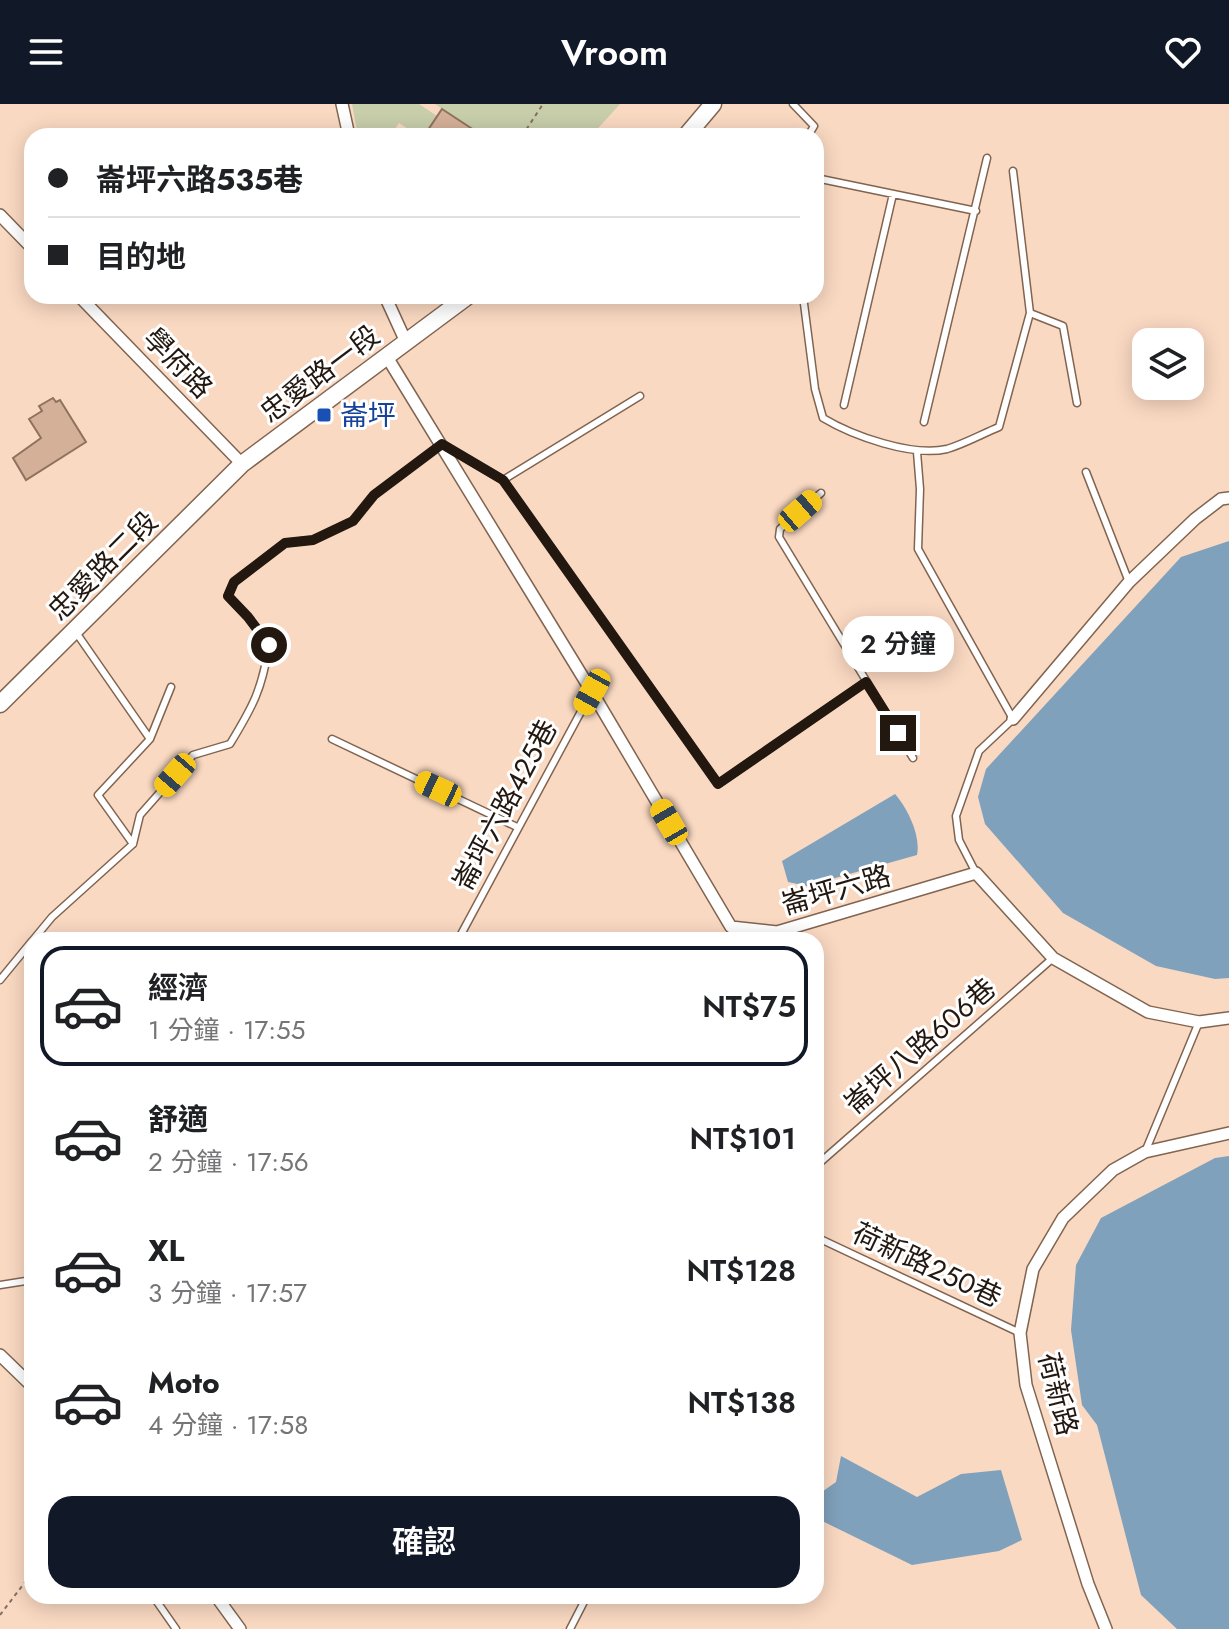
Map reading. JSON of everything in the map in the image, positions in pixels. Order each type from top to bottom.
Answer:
[{"type":"main road","points":[[693,128],[713,104]]},
{"type":"main road","name":"忠愛路一段","points":[[242,464],[457,304]]},
{"type":"main road","name":"忠愛路二段","points":[[0,704],[242,464]]},
{"type":"street","points":[[342,104],[347,128]]},
{"type":"street","points":[[0,215],[24,240]]},
{"type":"street","name":"學府路","points":[[87,304],[242,464]]},
{"type":"street","points":[[389,304],[406,342]]},
{"type":"street","name":"崙坪六路","points":[[387,357],[592,692],[731,927],[756,932]]},
{"type":"street","points":[[1013,719],[1129,582],[1195,519],[1221,499],[1229,498]]},
{"type":"street","points":[[976,873],[1053,958],[1148,1012],[1199,1022],[1229,1018]]},
{"type":"street","name":"崙坪六路","points":[[789,932],[976,873]]},
{"type":"street","name":"荷新路","points":[[1106,1629],[1088,1584],[1026,1385],[1020,1333],[1033,1269],[1063,1218],[1113,1170],[1145,1152],[1229,1133]]},
{"type":"street","points":[[0,1355],[24,1378]]},
{"type":"street","points":[[222,1604],[240,1629]]},
{"type":"lane","points":[[793,104],[813,128]]},
{"type":"lane","points":[[924,422],[987,158]]},
{"type":"lane","points":[[804,304],[815,389],[823,418],[839,428],[917,452],[947,448],[999,427],[1030,313],[1013,171]]},
{"type":"lane","points":[[824,180],[976,211]]},
{"type":"lane","points":[[844,405],[893,194]]},
{"type":"lane","points":[[1030,313],[1063,326],[1077,403]]},
{"type":"lane","points":[[503,480],[640,396]]},
{"type":"lane","points":[[40,932],[133,844],[140,815],[193,755],[230,744],[252,709],[264,681],[269,645],[228,596],[234,582],[285,543],[313,540],[353,521],[374,495],[442,444],[503,480],[718,784],[866,682]]},
{"type":"lane","points":[[917,452],[920,489],[918,549],[1013,719],[979,751],[956,816],[959,840],[976,873]]},
{"type":"lane","points":[[1086,472],[1129,582]]},
{"type":"lane","points":[[821,493],[780,529],[779,537],[913,758]]},
{"type":"lane","points":[[75,631],[150,739]]},
{"type":"lane","points":[[133,844],[98,795],[150,739],[171,687]]},
{"type":"lane","name":"崙坪六路425巷","points":[[462,932],[592,692]]},
{"type":"lane","points":[[332,739],[517,827]]},
{"type":"lane","points":[[0,980],[24,951]]},
{"type":"lane","name":"崙坪八路606巷","points":[[824,1159],[1053,958]]},
{"type":"lane","points":[[1145,1152],[1199,1022]]},
{"type":"lane","name":"荷新路250巷","points":[[824,1241],[1020,1333]]},
{"type":"lane","points":[[0,1285],[24,1281]]},
{"type":"lane","points":[[159,1604],[176,1629]]},
{"type":"lane","points":[[570,1629],[583,1604]]},
{"type":"path","points":[[527,128],[543,104]]},
{"type":"path","points":[[0,1615],[24,1584]]},
{"type":"green space","points":[[352,104],[419,104],[437,116],[429,128],[407,128],[399,123],[396,128],[356,128]]},
{"type":"green space","points":[[435,104],[620,104],[598,128],[471,128]]},
{"type":"water","points":[[1229,541],[1229,978],[1215,979],[1156,966],[1063,913],[985,824],[978,797],[986,769],[1181,557]]},
{"type":"water","points":[[895,794],[912,823],[917,855],[807,886],[788,882],[782,861]]},
{"type":"water","points":[[1229,1156],[1229,1629],[1177,1629],[1141,1595],[1097,1425],[1082,1405],[1071,1330],[1076,1265],[1101,1218],[1215,1158]]},
{"type":"water","points":[[841,1456],[917,1497],[961,1474],[1001,1470],[1022,1540],[999,1551],[912,1565],[824,1522],[824,1490],[836,1482]]},
{"type":"building","points":[[442,109],[471,128],[429,128]]},
{"type":"building","points":[[53,398],[56,402],[60,400],[86,442],[26,480],[13,458],[41,438],[29,419],[42,411],[39,406]]},
{"type":"place","name":"崙坪","points":[[324,415]]},
{"type":"route","points":[[269,645],[228,596],[234,582],[285,543],[313,540],[353,521],[374,495],[442,444],[503,480],[718,784],[866,682],[898,733]]}]
